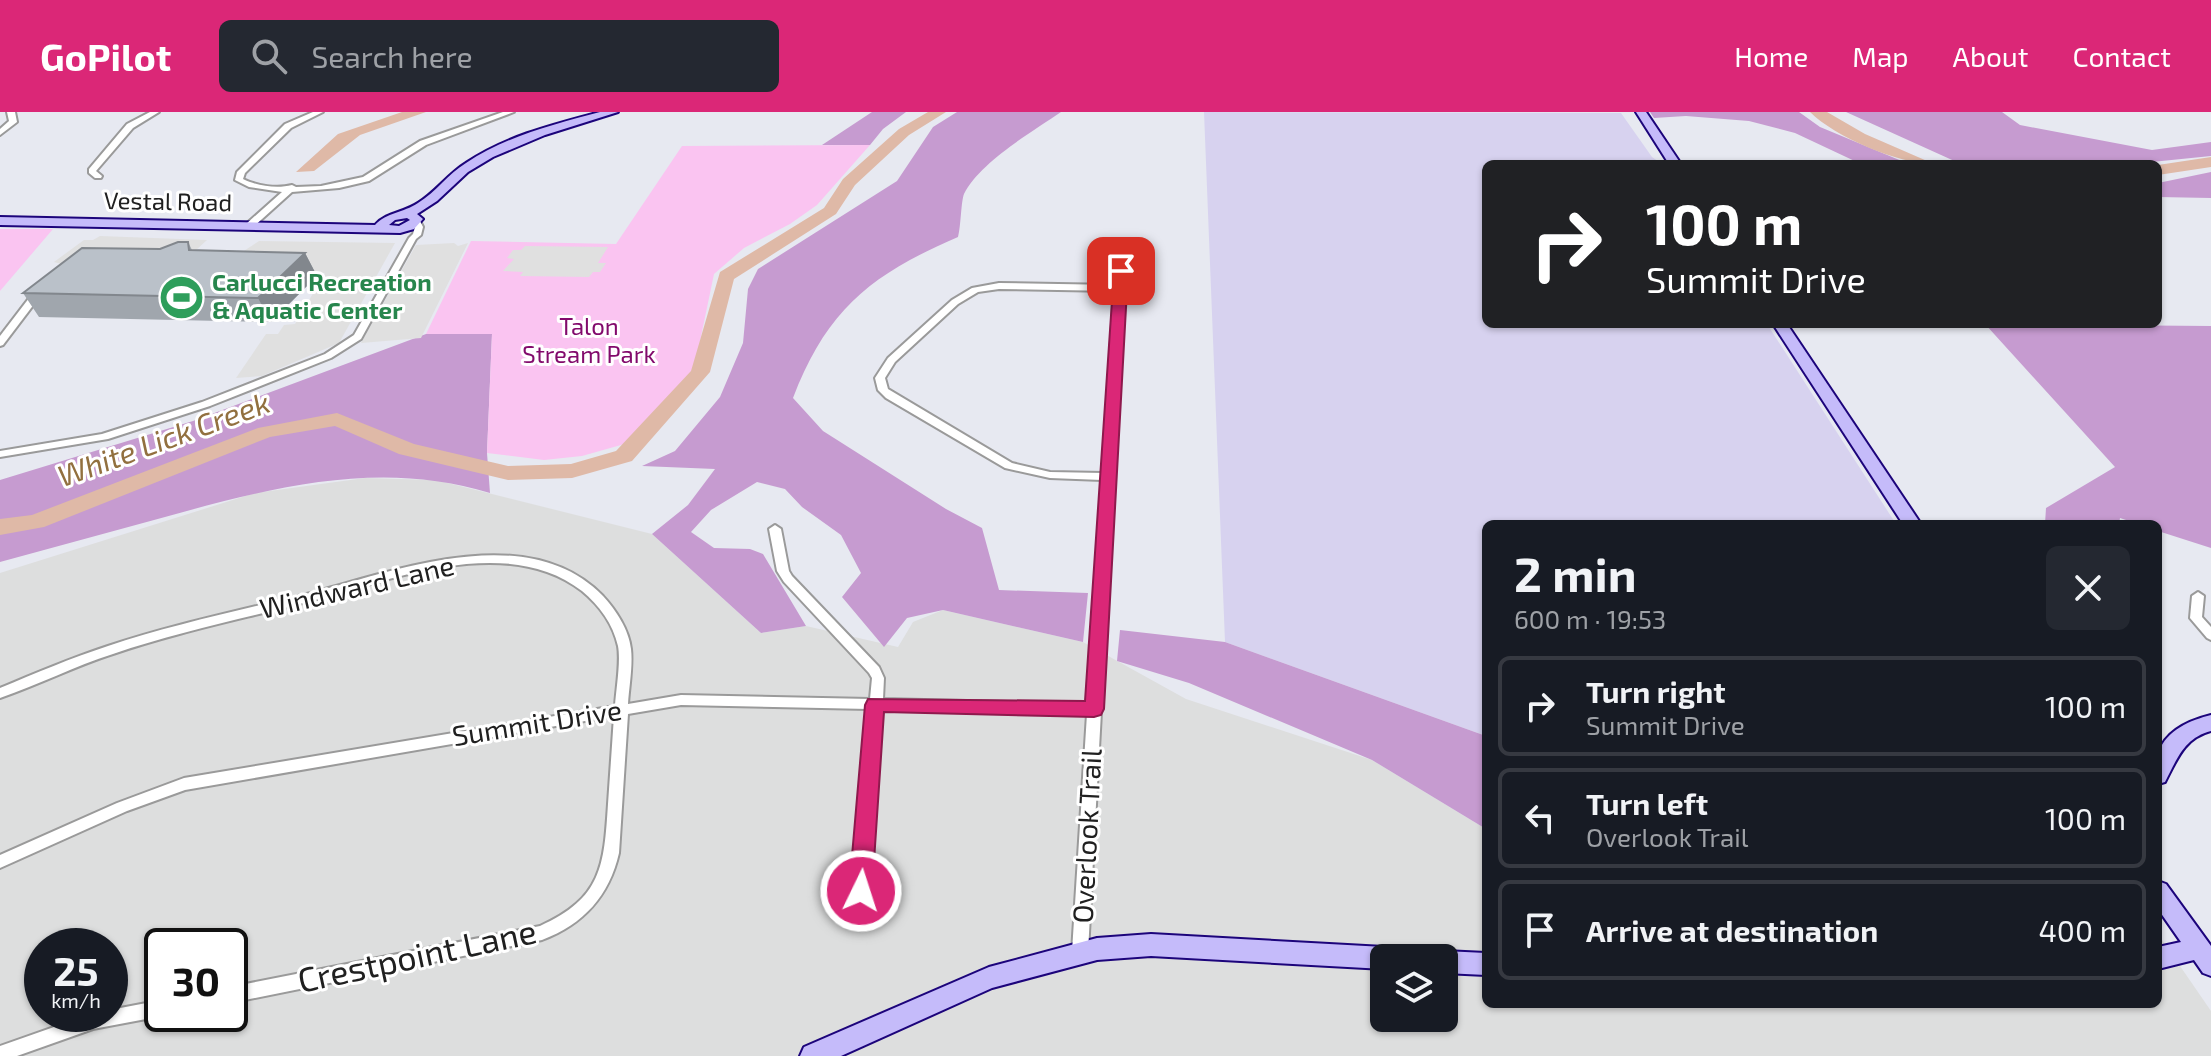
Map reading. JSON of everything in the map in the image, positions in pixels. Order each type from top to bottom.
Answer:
[{"type":"street","points":[[0,133],[13,122],[11,112]]},
{"type":"street","points":[[98,176],[92,171],[130,126],[155,112]]},
{"type":"street","points":[[319,112],[288,126],[239,176],[243,183],[331,188],[358,182],[420,145],[510,112]]},
{"type":"street","points":[[0,454],[104,437],[206,404],[328,356],[358,337],[419,232],[413,218],[441,201],[449,184],[464,169],[490,154],[579,121],[613,112]]},
{"type":"street","points":[[1641,112],[1672,160]]},
{"type":"street","points":[[249,226],[292,187]]},
{"type":"street","name":"Vestal Road","points":[[0,221],[335,228],[388,226],[413,218]]},
{"type":"street","points":[[388,226],[413,238]]},
{"type":"street","name":"Overlook Trail","points":[[1080,952],[1119,288],[1123,254],[1132,243]]},
{"type":"street","points":[[0,343],[48,284]]},
{"type":"street","points":[[1108,477],[1050,475],[1009,466],[890,396],[883,390],[880,378],[891,360],[968,293],[999,286],[1119,288]]},
{"type":"street","points":[[1783,328],[1909,520]]},
{"type":"street","points":[[775,529],[783,571],[788,579],[874,670],[879,686],[861,891]]},
{"type":"street","name":"Windward Lane","points":[[0,693],[128,644],[422,567],[490,560],[548,568],[584,584],[609,610],[618,625],[625,649],[622,709]]},
{"type":"street","points":[[2198,596],[2196,618],[2211,635]]},
{"type":"street","name":"Summit Drive","points":[[0,862],[122,807],[184,784],[681,700],[1094,709]]},
{"type":"street","name":"Crestpoint Lane","points":[[248,991],[523,938],[559,926],[576,915],[597,896],[609,868],[622,709]]},
{"type":"street","points":[[2162,763],[2183,734],[2211,723]]},
{"type":"street","points":[[2162,897],[2205,957]]},
{"type":"street","points":[[813,1056],[989,978],[1080,952],[1151,945],[1370,957]]},
{"type":"street","points":[[2162,958],[2205,957]]},
{"type":"street","points":[[1458,963],[1482,964]]},
{"type":"street","points":[[0,1054],[93,1021],[144,1011]]},
{"type":"shaded area","points":[[402,112],[426,112],[360,135],[314,171],[296,172],[338,134]]},
{"type":"shaded area","points":[[872,112],[906,112],[883,129],[870,145],[822,145]]},
{"type":"shaded area","points":[[957,112],[1061,112],[994,159],[972,182],[963,197],[958,237],[901,265],[877,281],[837,318],[806,367],[793,398],[823,431],[946,509],[982,528],[999,590],[1088,593],[1083,642],[943,610],[907,618],[884,647],[842,597],[861,573],[841,535],[802,507],[785,489],[757,482],[711,510],[691,532],[714,548],[750,549],[763,554],[806,626],[761,633],[652,534],[688,505],[715,469],[642,466],[675,451],[720,397],[743,343],[748,289],[758,269],[897,181],[933,127]]},
{"type":"shaded area","points":[[1204,112],[1621,113],[1656,160],[1482,160],[1482,328],[1770,328],[1893,520],[1482,520],[1482,735],[1225,642]]},
{"type":"shaded area","points":[[1650,112],[1799,112],[1820,127],[1899,160],[1852,160],[1795,133],[1749,121],[1686,116],[1654,118]]},
{"type":"shaded area","points":[[1846,112],[2002,112],[2020,125],[2152,150],[2211,142],[2211,156],[2162,161],[1952,160]]},
{"type":"shaded area","points":[[2211,172],[2211,198],[2162,197],[2162,182]]},
{"type":"shaded area","points":[[100,236],[207,240],[174,270],[73,267],[54,262],[84,240]]},
{"type":"shaded area","points":[[259,241],[395,243],[339,343],[262,376],[236,378],[266,334],[278,334],[284,325],[295,324],[325,273],[215,270]]},
{"type":"shaded area","points":[[454,243],[458,246],[468,243],[421,338],[361,343],[416,245]]},
{"type":"shaded area","points":[[525,246],[608,247],[598,263],[606,263],[600,272],[593,272],[589,277],[520,276],[523,272],[503,271],[514,259],[507,258],[513,250],[521,250]]},
{"type":"shaded area","points":[[2211,326],[2211,548],[2162,532],[2162,520],[2045,520],[2046,508],[2115,467],[1989,328]]},
{"type":"shaded area","points":[[426,334],[492,334],[487,453],[490,493],[449,483],[408,478],[327,481],[205,506],[0,562],[0,480],[193,421]]},
{"type":"shaded area","points":[[365,478],[436,480],[652,534],[761,633],[806,626],[898,647],[913,622],[943,610],[1083,642],[1186,699],[1372,760],[1482,827],[1482,1008],[2162,1008],[2162,940],[2211,1011],[2211,1056],[0,1056],[0,573],[255,493]]},
{"type":"shaded area","points":[[1120,630],[1225,642],[1482,735],[1482,827],[1372,760],[1189,683],[1117,661]]},
{"type":"green space","name":"Talon Stream Park","points":[[870,145],[817,205],[790,224],[744,248],[714,274],[694,370],[628,443],[582,456],[544,460],[487,453],[492,334],[426,334],[471,241],[616,244],[682,146]]},
{"type":"green space","points":[[0,229],[53,229],[0,291]]},
{"type":"building","points":[[178,242],[188,242],[189,250],[305,253],[258,298],[23,293],[82,248],[160,249]]},
{"type":"waterway","name":"White Lick Creek","points":[[0,527],[36,522],[265,432],[337,419],[407,449],[508,473],[572,471],[624,456],[700,372],[726,276],[830,211],[849,182],[904,132],[939,112]]},
{"type":"waterway","name":"White Lick Creek","points":[[1817,112],[1860,137],[1916,160]]},
{"type":"waterway","name":"White Lick Creek","points":[[2162,169],[2211,162]]},
{"type":"place","name":"Carlucci Recreation & Aquatic Center","points":[[181,297]]},
{"type":"route","points":[[861,891],[875,705],[1094,709],[1121,271]]}]
